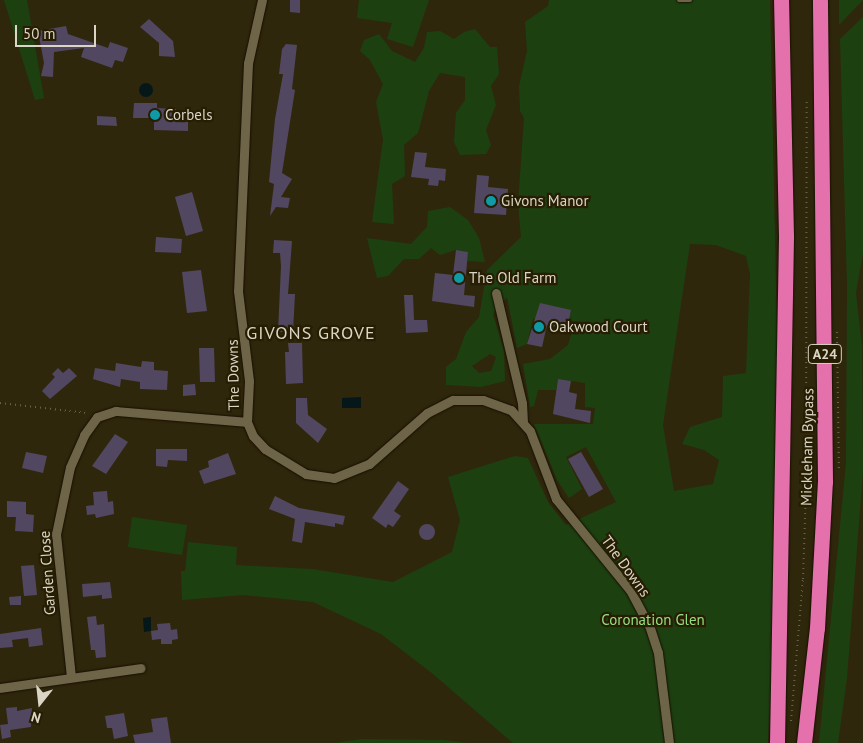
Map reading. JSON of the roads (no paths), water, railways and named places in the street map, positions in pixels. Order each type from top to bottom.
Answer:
[{"type":"highway","name":"Mickleham Bypass","points":[[778,743],[786,236],[781,0]]},
{"type":"highway","name":"Mickleham Bypass","points":[[804,743],[817,628],[825,482],[820,0]]},
{"type":"street","name":"The Downs","points":[[262,0],[248,63],[241,187],[238,291],[249,381],[247,422],[265,449],[306,474],[327,478],[353,473],[369,464],[427,413],[453,400],[483,400],[511,410],[523,420]]},
{"type":"street","name":"The Downs","points":[[496,293],[522,403],[523,420],[556,499],[630,590],[648,625],[658,653],[669,743]]},
{"type":"street","name":"Garden Close","points":[[71,677],[56,534],[70,467],[84,436],[97,417],[116,411],[247,422]]},
{"type":"street","points":[[0,688],[141,668]]},
{"type":"lane","points":[[679,0],[690,0]]},
{"type":"place","name":"Corbels","points":[[155,115]]},
{"type":"place","name":"Givons Manor","points":[[491,201]]},
{"type":"place","name":"The Old Farm","points":[[459,278]]},
{"type":"place","name":"Oakwood Court","points":[[539,327]]},
{"type":"district","name":"GIVONS GROVE","points":[[311,333]]},
{"type":"park label","name":"Coronation Glen","points":[[653,620]]}]
